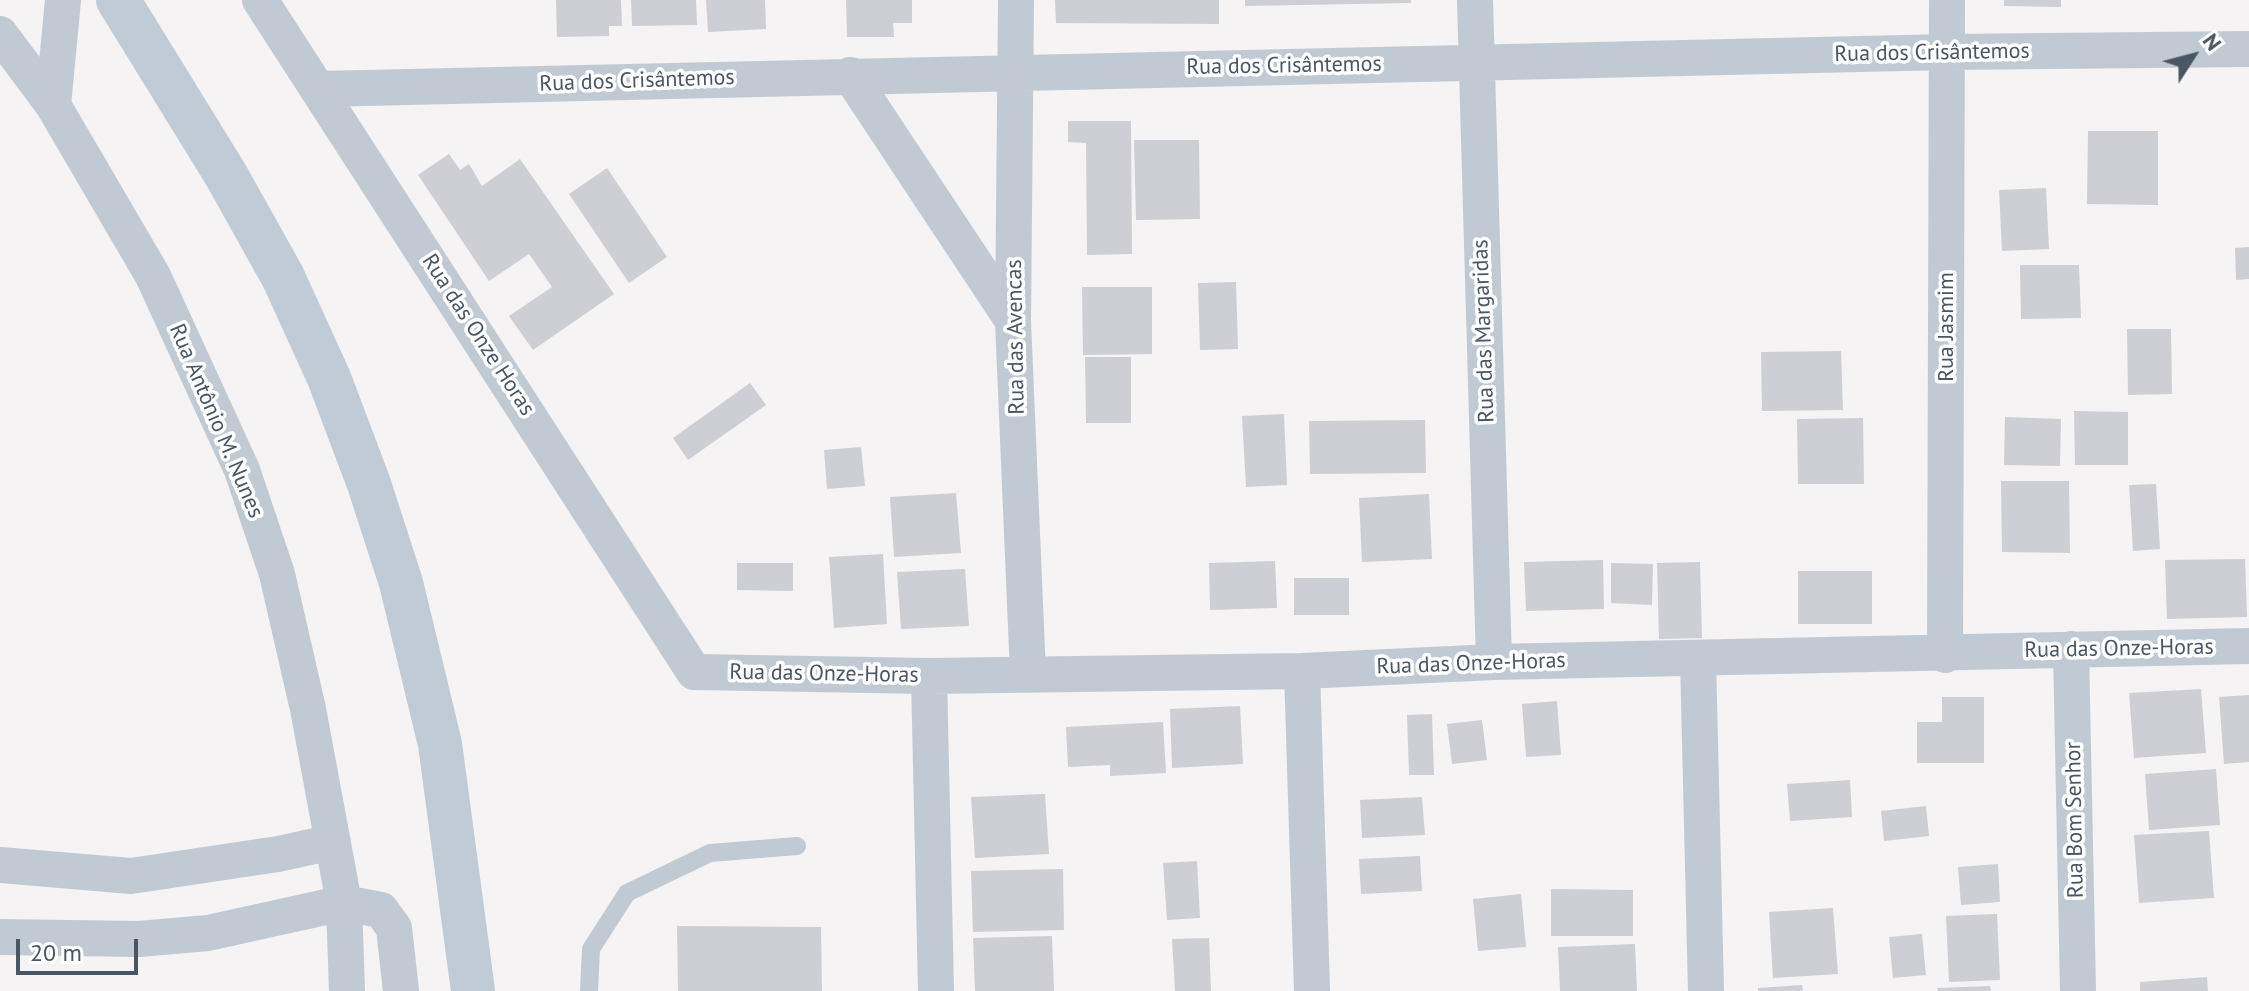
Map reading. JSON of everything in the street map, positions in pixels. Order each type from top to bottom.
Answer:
[{"type":"main road","points":[[118,0],[226,175],[283,277],[329,378],[369,484],[401,583],[440,744],[473,991]]},
{"type":"street","points":[[53,105],[63,0]]},
{"type":"street","name":"Rua das Onze Horas","points":[[260,0],[694,672]]},
{"type":"street","name":"Rua das Avencas","points":[[1016,0],[1013,321],[1028,674]]},
{"type":"street","name":"Rua das Margaridas","points":[[1475,0],[1494,662]]},
{"type":"street","name":"Rua Jasmim","points":[[1945,655],[1947,0]]},
{"type":"street","name":"Rua Antônio M. Nunes","points":[[0,34],[53,105],[153,276],[242,470],[277,574],[308,709],[344,903],[347,991]]},
{"type":"street","name":"Rua dos Crisântemos","points":[[320,89],[1948,52],[2249,49]]},
{"type":"street","points":[[850,75],[1013,321]]},
{"type":"street","name":"Rua das Onze-Horas","points":[[694,672],[929,676],[1302,671],[1494,662],[1945,655],[2249,646]]},
{"type":"street","name":"Rua Bom Senhor","points":[[2071,649],[2078,991]]},
{"type":"street","points":[[1698,658],[1706,991]]},
{"type":"street","points":[[1302,671],[1312,991]]},
{"type":"street","points":[[929,676],[936,991]]},
{"type":"street","points":[[0,865],[131,876],[278,854],[333,842]]},
{"type":"street","points":[[0,937],[139,939],[208,933],[344,903],[381,910],[394,928],[401,991]]},
{"type":"lane","points":[[589,991],[591,949],[627,893],[710,853],[797,846]]},
{"type":"building","points":[[556,0],[621,0],[622,26],[609,26],[609,36],[557,37]]},
{"type":"building","points":[[631,0],[696,0],[697,25],[632,26]]},
{"type":"building","points":[[706,0],[765,0],[766,29],[708,32]]},
{"type":"building","points":[[846,0],[912,0],[912,23],[893,23],[894,37],[847,37]]},
{"type":"building","points":[[1055,0],[1219,0],[1219,24],[1056,23]]},
{"type":"building","points":[[1245,0],[1411,0],[1411,3],[1245,6]]},
{"type":"building","points":[[2004,0],[2061,0],[2061,7],[2004,6]]},
{"type":"building","points":[[1068,121],[1131,121],[1132,254],[1087,255],[1086,143],[1068,142]]},
{"type":"building","points":[[2088,131],[2158,131],[2158,205],[2087,204]]},
{"type":"building","points":[[1134,140],[1199,140],[1200,219],[1136,220]]},
{"type":"building","points":[[449,154],[460,170],[469,164],[482,186],[520,159],[614,294],[533,350],[509,316],[552,287],[529,254],[489,281],[418,175]]},
{"type":"building","points":[[607,168],[667,257],[629,283],[569,194]]},
{"type":"building","points":[[2046,188],[2049,249],[2002,251],[1999,190]]},
{"type":"building","points":[[2249,247],[2249,279],[2236,280],[2235,248]]},
{"type":"building","points":[[2020,265],[2079,265],[2081,318],[2021,319]]},
{"type":"building","points":[[1236,282],[1238,349],[1200,350],[1198,283]]},
{"type":"building","points":[[1082,287],[1152,287],[1152,354],[1083,355]]},
{"type":"building","points":[[2127,329],[2171,329],[2172,394],[2128,395]]},
{"type":"building","points":[[1841,351],[1843,410],[1762,411],[1761,352]]},
{"type":"building","points":[[1085,357],[1131,357],[1131,423],[1086,423]]},
{"type":"building","points":[[750,383],[766,405],[688,460],[673,438]]},
{"type":"building","points":[[2074,411],[2128,412],[2128,465],[2075,465]]},
{"type":"building","points":[[1284,414],[1287,485],[1246,487],[1242,416]]},
{"type":"building","points":[[2005,417],[2061,419],[2060,466],[2004,465]]},
{"type":"building","points":[[1863,418],[1864,484],[1798,484],[1797,419]]},
{"type":"building","points":[[1425,420],[1426,473],[1310,474],[1309,421]]},
{"type":"building","points":[[861,447],[865,486],[827,489],[824,450]]},
{"type":"building","points":[[2001,481],[2069,481],[2070,553],[2002,552]]},
{"type":"building","points":[[2156,484],[2160,549],[2133,551],[2129,485]]},
{"type":"building","points":[[956,493],[961,553],[894,557],[890,497]]},
{"type":"building","points":[[1429,494],[1432,559],[1362,562],[1359,498]]},
{"type":"building","points":[[883,554],[887,624],[834,628],[829,557]]},
{"type":"building","points":[[2245,559],[2247,617],[2167,619],[2165,560]]},
{"type":"building","points":[[1603,560],[1604,609],[1526,611],[1524,562]]},
{"type":"building","points":[[1275,561],[1277,608],[1210,610],[1209,563]]},
{"type":"building","points":[[1700,562],[1702,638],[1659,639],[1657,563]]},
{"type":"building","points":[[737,563],[793,563],[793,591],[737,590]]},
{"type":"building","points":[[1611,563],[1653,564],[1652,605],[1611,603]]},
{"type":"building","points":[[965,569],[969,626],[901,629],[897,572]]},
{"type":"building","points":[[1798,571],[1872,571],[1872,624],[1798,624]]},
{"type":"building","points":[[1294,578],[1349,578],[1349,615],[1294,615]]},
{"type":"building","points":[[2201,689],[2206,753],[2134,758],[2129,693]]},
{"type":"building","points":[[2249,695],[2249,762],[2224,764],[2219,697]]},
{"type":"building","points":[[1942,697],[1984,697],[1984,763],[1917,763],[1917,722],[1942,722]]},
{"type":"building","points":[[1557,701],[1561,755],[1526,757],[1522,704]]},
{"type":"building","points":[[1240,706],[1243,764],[1172,768],[1170,709]]},
{"type":"building","points":[[1432,714],[1434,775],[1409,775],[1407,715]]},
{"type":"building","points":[[1482,720],[1487,760],[1452,764],[1447,724]]},
{"type":"building","points":[[1163,722],[1166,773],[1110,776],[1110,765],[1068,767],[1066,727]]},
{"type":"building","points":[[2216,769],[2220,825],[2149,830],[2145,774]]},
{"type":"building","points":[[1850,780],[1852,817],[1790,821],[1787,784]]},
{"type":"building","points":[[1045,794],[1049,854],[975,858],[971,797]]},
{"type":"building","points":[[1422,797],[1425,835],[1362,838],[1360,800]]},
{"type":"building","points":[[1926,806],[1929,836],[1884,841],[1881,811]]},
{"type":"building","points":[[2209,831],[2214,898],[2139,903],[2134,835]]},
{"type":"building","points":[[1420,856],[1422,891],[1361,894],[1359,859]]},
{"type":"building","points":[[1197,861],[1200,918],[1167,920],[1163,863]]},
{"type":"building","points":[[1998,864],[2000,902],[1961,905],[1958,867]]},
{"type":"building","points":[[1063,869],[1064,930],[973,932],[971,871]]},
{"type":"building","points":[[1551,889],[1633,890],[1633,936],[1551,936]]},
{"type":"building","points":[[1521,894],[1526,947],[1478,951],[1473,899]]},
{"type":"building","points":[[1833,908],[1838,974],[1773,978],[1769,912]]},
{"type":"building","points":[[1997,914],[2000,980],[1949,982],[1946,916]]},
{"type":"building","points":[[677,926],[821,927],[822,991],[678,991]]},
{"type":"building","points":[[1922,934],[1926,975],[1893,978],[1889,937]]},
{"type":"building","points":[[1052,936],[1054,991],[975,991],[973,938]]},
{"type":"building","points":[[1209,938],[1211,991],[1175,991],[1172,939]]},
{"type":"building","points":[[1635,944],[1637,991],[1560,991],[1558,947]]},
{"type":"building","points":[[2207,977],[2208,991],[2140,991],[2140,982]]},
{"type":"building","points":[[1802,985],[1803,991],[1758,991],[1758,988]]},
{"type":"building","points":[[1990,986],[1991,991],[1938,991],[1937,988]]}]
